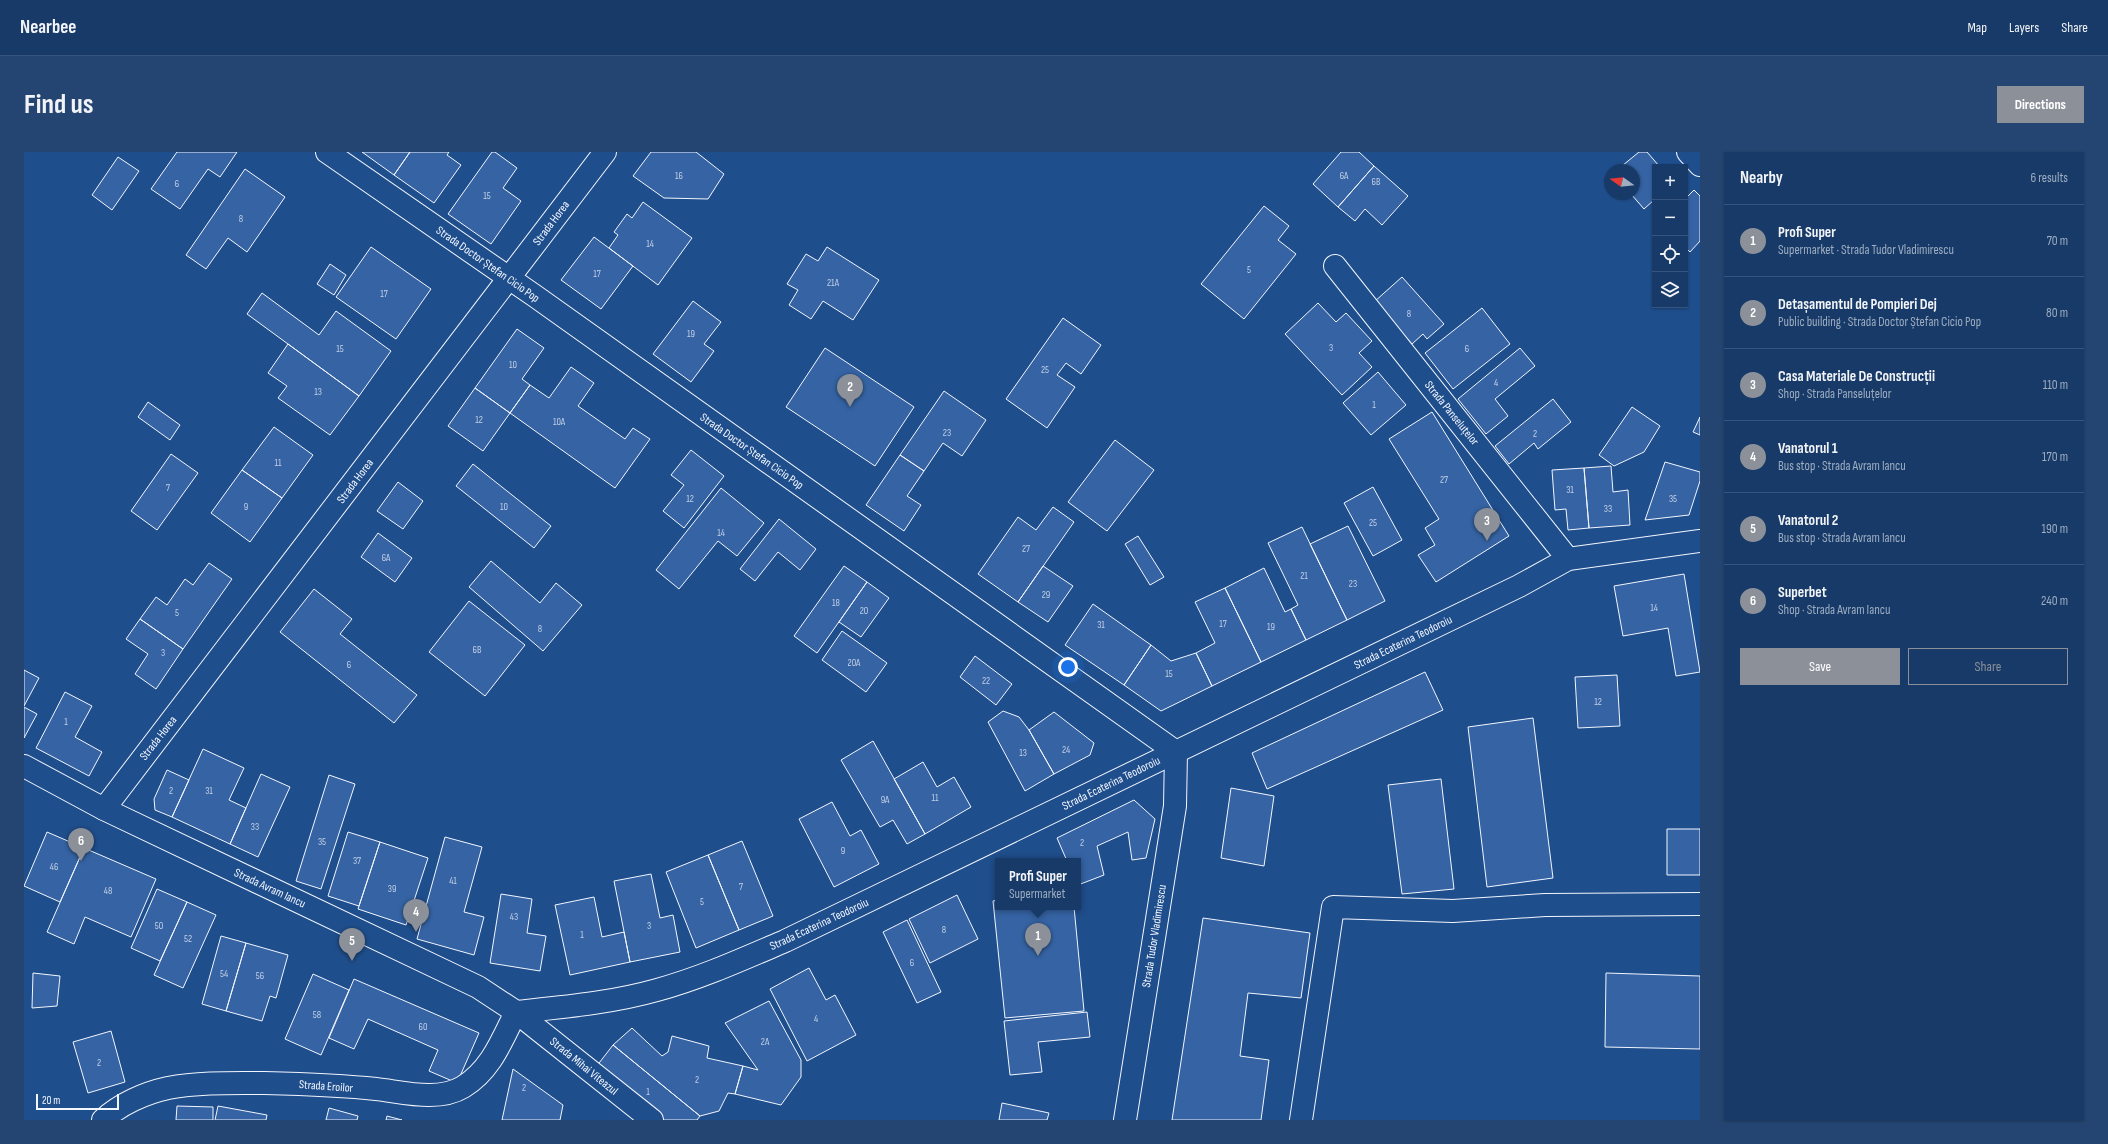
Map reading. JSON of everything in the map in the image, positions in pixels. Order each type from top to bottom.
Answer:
[{"type":"street","name":"Strada Doctor Ștefan Cicio Pop","points":[[327,152],[510,279],[1176,752]]},
{"type":"street","name":"Strada Horea","points":[[104,809],[510,279],[605,152]]},
{"type":"street","points":[[1688,152],[1700,165]]},
{"type":"street","name":"Strada Panseluțelor","points":[[1335,266],[1568,559]]},
{"type":"street","name":"Strada Ecaterina Teodoroiu","points":[[516,1012],[611,1001],[657,990],[715,970],[785,942],[1519,586],[1568,559],[1700,541]]},
{"type":"street","name":"Strada Tudor Vladimirescu","points":[[1125,1120],[1175,806],[1176,752]]},
{"type":"street","name":"Strada Avram Iancu","points":[[24,766],[104,809],[457,976],[516,1012]]},
{"type":"street","points":[[1301,1120],[1333,907],[1453,911],[1545,905],[1700,904]]},
{"type":"street","name":"Strada Eroilor","points":[[103,1120],[123,1105],[143,1096],[167,1088],[204,1084],[292,1084],[375,1089],[421,1094],[446,1094],[462,1088],[481,1073],[495,1055],[516,1012]]},
{"type":"street","name":"Strada Mihai Viteazul","points":[[516,1012],[652,1120]]},
{"type":"building","points":[[177,152],[237,152],[220,177],[208,169],[180,209],[151,189]]},
{"type":"building","points":[[362,152],[410,152],[394,175]]},
{"type":"building","points":[[410,152],[449,152],[447,155],[461,165],[434,203],[394,175]]},
{"type":"building","points":[[492,152],[495,152],[517,168],[503,188],[521,201],[491,244],[448,214]]},
{"type":"building","points":[[651,152],[696,152],[724,174],[708,199],[664,198],[633,176]]},
{"type":"building","points":[[1341,152],[1359,152],[1374,166],[1338,207],[1313,184]]},
{"type":"building","points":[[1639,152],[1647,152],[1657,164],[1652,164],[1652,202],[1644,209],[1636,200],[1640,200],[1640,164],[1624,164]]},
{"type":"building","points":[[118,157],[139,171],[112,210],[92,195]]},
{"type":"building","points":[[1374,166],[1408,196],[1382,225],[1365,209],[1355,221],[1338,207]]},
{"type":"building","points":[[245,169],[285,197],[247,252],[228,238],[206,269],[186,255]]},
{"type":"building","points":[[1694,190],[1700,196],[1700,241],[1690,252],[1688,250],[1688,196]]},
{"type":"building","points":[[643,202],[692,238],[658,285],[609,248],[618,235],[614,232],[627,214],[632,218]]},
{"type":"building","points":[[1264,206],[1289,226],[1278,240],[1296,254],[1244,319],[1201,284]]},
{"type":"building","points":[[594,237],[633,266],[601,309],[561,280]]},
{"type":"building","points":[[371,247],[431,289],[396,339],[336,297]]},
{"type":"building","points":[[827,247],[879,280],[853,320],[823,301],[811,319],[789,305],[798,290],[787,284],[806,254],[818,261]]},
{"type":"building","points":[[330,264],[346,275],[334,295],[317,284]]},
{"type":"building","points":[[1402,277],[1444,324],[1427,339],[1423,334],[1412,344],[1374,302]]},
{"type":"building","points":[[262,293],[319,335],[336,311],[391,351],[359,396],[247,314]]},
{"type":"building","points":[[693,301],[721,322],[704,344],[714,351],[691,382],[653,354]]},
{"type":"building","points":[[1318,303],[1336,322],[1346,313],[1372,341],[1359,353],[1372,367],[1342,395],[1285,334]]},
{"type":"building","points":[[1482,308],[1510,344],[1453,389],[1425,353]]},
{"type":"building","points":[[1063,318],[1101,345],[1081,374],[1066,363],[1057,375],[1075,387],[1047,428],[1006,399]]},
{"type":"building","points":[[517,329],[544,348],[522,379],[530,385],[510,413],[475,388]]},
{"type":"building","points":[[288,344],[359,396],[330,435],[278,398],[287,386],[268,373]]},
{"type":"building","points":[[825,348],[914,407],[875,466],[786,407]]},
{"type":"building","points":[[1520,348],[1535,366],[1495,399],[1508,416],[1486,434],[1458,399]]},
{"type":"building","points":[[571,367],[594,383],[578,406],[625,439],[633,428],[650,439],[615,488],[510,413],[530,385],[549,398]]},
{"type":"building","points":[[1378,372],[1406,405],[1371,435],[1343,403]]},
{"type":"building","points":[[475,388],[510,413],[483,451],[448,426]]},
{"type":"building","points":[[944,391],[986,420],[962,456],[943,443],[924,471],[900,455]]},
{"type":"building","points":[[1553,399],[1571,422],[1538,449],[1534,443],[1509,464],[1495,446]]},
{"type":"building","points":[[148,402],[180,425],[170,440],[138,417]]},
{"type":"building","points":[[1632,407],[1660,426],[1644,452],[1614,466],[1599,455]]},
{"type":"building","points":[[1432,412],[1509,536],[1436,582],[1418,555],[1435,545],[1425,528],[1439,519],[1389,439]]},
{"type":"building","points":[[1700,417],[1700,435],[1693,432]]},
{"type":"building","points":[[274,427],[313,455],[282,498],[242,470]]},
{"type":"building","points":[[1115,440],[1154,470],[1107,531],[1068,502]]},
{"type":"building","points":[[691,450],[724,476],[684,528],[663,511],[684,485],[671,475]]},
{"type":"building","points":[[171,454],[198,473],[157,530],[131,511]]},
{"type":"building","points":[[900,455],[924,471],[907,496],[921,505],[904,531],[866,505]]},
{"type":"building","points":[[1665,462],[1700,472],[1700,481],[1689,515],[1645,520]]},
{"type":"building","points":[[473,464],[551,526],[534,548],[456,486]]},
{"type":"building","points":[[1611,466],[1613,492],[1628,490],[1630,525],[1589,528],[1584,468]]},
{"type":"building","points":[[1584,468],[1589,528],[1568,530],[1566,509],[1555,510],[1552,470]]},
{"type":"building","points":[[242,470],[282,498],[250,542],[211,513]]},
{"type":"building","points":[[398,482],[423,501],[403,529],[377,511]]},
{"type":"building","points":[[1373,487],[1402,540],[1373,556],[1344,503]]},
{"type":"building","points":[[721,488],[764,523],[737,556],[718,541],[679,589],[656,570]]},
{"type":"building","points":[[1053,507],[1074,522],[1018,602],[978,574],[1018,517],[1036,530]]},
{"type":"building","points":[[779,519],[816,549],[800,570],[778,552],[755,581],[740,569]]},
{"type":"building","points":[[1348,526],[1385,601],[1347,620],[1310,544]]},
{"type":"building","points":[[1302,527],[1347,620],[1306,640],[1291,609],[1298,605],[1268,543]]},
{"type":"building","points":[[378,533],[412,558],[395,582],[361,557]]},
{"type":"building","points":[[1138,536],[1164,577],[1150,585],[1125,544]]},
{"type":"building","points":[[491,561],[540,603],[556,583],[582,605],[543,651],[469,587]]},
{"type":"building","points":[[209,563],[232,579],[183,649],[140,619],[156,597],[167,605],[185,579],[193,585]]},
{"type":"building","points":[[844,566],[867,582],[817,653],[794,636]]},
{"type":"building","points":[[1043,566],[1073,586],[1048,622],[1018,602]]},
{"type":"building","points":[[1264,568],[1285,612],[1291,609],[1306,640],[1261,662],[1225,588]]},
{"type":"building","points":[[1684,574],[1700,672],[1676,676],[1668,628],[1623,636],[1614,586]]},
{"type":"building","points":[[867,582],[889,598],[861,637],[839,622]]},
{"type":"building","points":[[1225,588],[1261,662],[1212,686],[1196,653],[1215,643],[1195,602]]},
{"type":"building","points":[[314,589],[352,619],[340,634],[417,695],[394,723],[280,632]]},
{"type":"building","points":[[469,601],[525,645],[485,696],[429,652]]},
{"type":"building","points":[[1093,604],[1151,645],[1124,685],[1065,645]]},
{"type":"building","points":[[140,619],[183,649],[156,689],[135,674],[148,654],[126,639]]},
{"type":"building","points":[[842,631],[887,663],[866,692],[822,660]]},
{"type":"building","points":[[1151,645],[1171,661],[1196,653],[1212,686],[1161,711],[1124,685]]},
{"type":"building","points":[[975,656],[1012,684],[996,705],[960,677]]},
{"type":"building","points":[[24,670],[39,678],[24,706]]},
{"type":"building","points":[[1425,672],[1443,710],[1267,789],[1252,753]]},
{"type":"building","points":[[1617,675],[1620,726],[1578,728],[1575,677]]},
{"type":"building","points":[[65,692],[92,706],[75,737],[102,752],[89,776],[36,748]]},
{"type":"building","points":[[24,707],[37,714],[24,738]]},
{"type":"building","points":[[1003,711],[1019,717],[1029,730],[1054,774],[1025,791],[988,722]]},
{"type":"building","points":[[1054,712],[1094,743],[1090,755],[1054,774],[1029,730]]},
{"type":"building","points":[[1533,718],[1553,878],[1487,887],[1468,727]]},
{"type":"building","points":[[873,741],[925,834],[907,844],[893,820],[880,827],[841,760]]},
{"type":"building","points":[[203,749],[244,768],[229,800],[246,808],[230,844],[172,817]]},
{"type":"building","points":[[923,762],[937,787],[954,777],[971,807],[925,834],[894,779]]},
{"type":"building","points":[[167,770],[189,780],[172,817],[155,810],[154,799]]},
{"type":"building","points":[[261,774],[290,787],[258,857],[230,844]]},
{"type":"building","points":[[329,775],[355,784],[321,889],[296,881]]},
{"type":"building","points":[[1441,779],[1454,889],[1402,894],[1388,785]]},
{"type":"building","points":[[1231,788],[1274,796],[1264,866],[1221,858]]},
{"type":"building","points":[[1134,800],[1155,819],[1146,858],[1132,860],[1128,832],[1097,846],[1104,875],[1081,884],[1081,858],[1066,858],[1057,838]]},
{"type":"building","points":[[832,802],[850,836],[861,830],[879,864],[834,887],[799,819]]},
{"type":"building","points":[[1667,829],[1700,829],[1700,875],[1667,875]]},
{"type":"building","points":[[47,832],[84,848],[60,902],[24,886]]},
{"type":"building","points":[[348,832],[380,842],[359,906],[328,896]]},
{"type":"building","points":[[445,837],[482,847],[464,912],[484,917],[474,955],[417,939]]},
{"type":"building","points":[[742,841],[773,916],[739,930],[708,855]]},
{"type":"building","points":[[380,842],[428,858],[406,925],[358,909]]},
{"type":"building","points":[[84,848],[156,879],[131,937],[85,917],[74,944],[47,932]]},
{"type":"building","points":[[708,855],[739,930],[696,948],[666,872]]},
{"type":"building","points":[[651,874],[660,918],[673,915],[680,952],[630,962],[614,881]]},
{"type":"building","points":[[157,889],[187,902],[160,961],[131,948]]},
{"type":"building","points":[[501,894],[532,899],[527,933],[546,936],[540,971],[490,963]]},
{"type":"building","points":[[957,895],[978,939],[930,963],[909,919]]},
{"type":"building","points":[[594,897],[602,937],[624,932],[630,962],[570,975],[555,905]]},
{"type":"building","points":[[993,901],[995,901],[995,910],[1074,910],[1084,1011],[1005,1018]]},
{"type":"building","points":[[187,902],[216,915],[183,988],[154,975]]},
{"type":"building","points":[[1203,918],[1310,933],[1301,998],[1248,993],[1240,1056],[1269,1060],[1261,1120],[1172,1120]]},
{"type":"building","points":[[907,920],[941,992],[917,1003],[883,932]]},
{"type":"building","points":[[221,936],[246,943],[226,1011],[202,1004]]},
{"type":"building","points":[[246,943],[288,955],[276,998],[270,996],[262,1021],[226,1011]]},
{"type":"building","points":[[809,968],[826,1000],[835,995],[856,1035],[807,1061],[770,989]]},
{"type":"building","points":[[33,973],[60,976],[57,1006],[32,1008]]},
{"type":"building","points":[[1606,973],[1700,976],[1700,1049],[1605,1047]]},
{"type":"building","points":[[313,974],[349,990],[321,1055],[285,1039]]},
{"type":"building","points":[[354,979],[479,1033],[457,1083],[429,1071],[438,1050],[368,1019],[354,1049],[329,1038]]},
{"type":"building","points":[[769,1001],[801,1060],[801,1077],[781,1105],[735,1094],[743,1066],[758,1070],[725,1023]]},
{"type":"building","points":[[1087,1012],[1090,1037],[1038,1042],[1042,1072],[1010,1075],[1004,1021]]},
{"type":"building","points":[[632,1028],[662,1056],[668,1052],[672,1036],[709,1046],[707,1058],[743,1066],[735,1094],[728,1093],[719,1111],[700,1116],[613,1045]]},
{"type":"building","points":[[111,1031],[125,1082],[88,1093],[73,1042]]},
{"type":"building","points":[[613,1045],[700,1116],[697,1120],[661,1120],[596,1067]]},
{"type":"building","points":[[513,1069],[563,1105],[560,1120],[502,1120]]},
{"type":"building","points":[[1002,1103],[1049,1113],[1047,1120],[999,1120]]},
{"type":"building","points":[[177,1106],[213,1107],[213,1120],[176,1120]]},
{"type":"building","points":[[218,1106],[267,1115],[266,1120],[215,1120]]},
{"type":"building","points":[[329,1108],[358,1116],[357,1120],[326,1120]]},
{"type":"building","points":[[387,1116],[402,1120],[386,1120]]},
{"type":"place","name":"Detașamentul de Pompieri Dej","points":[[850,407]]},
{"type":"place","name":"Casa Materiale De Construcții","points":[[1487,541]]},
{"type":"place","name":"Superbet","points":[[81,861]]},
{"type":"place","name":"Vanatorul 1","points":[[416,932]]},
{"type":"place","name":"Profi Super","points":[[1038,956]]},
{"type":"place","name":"Vanatorul 2","points":[[352,961]]}]
